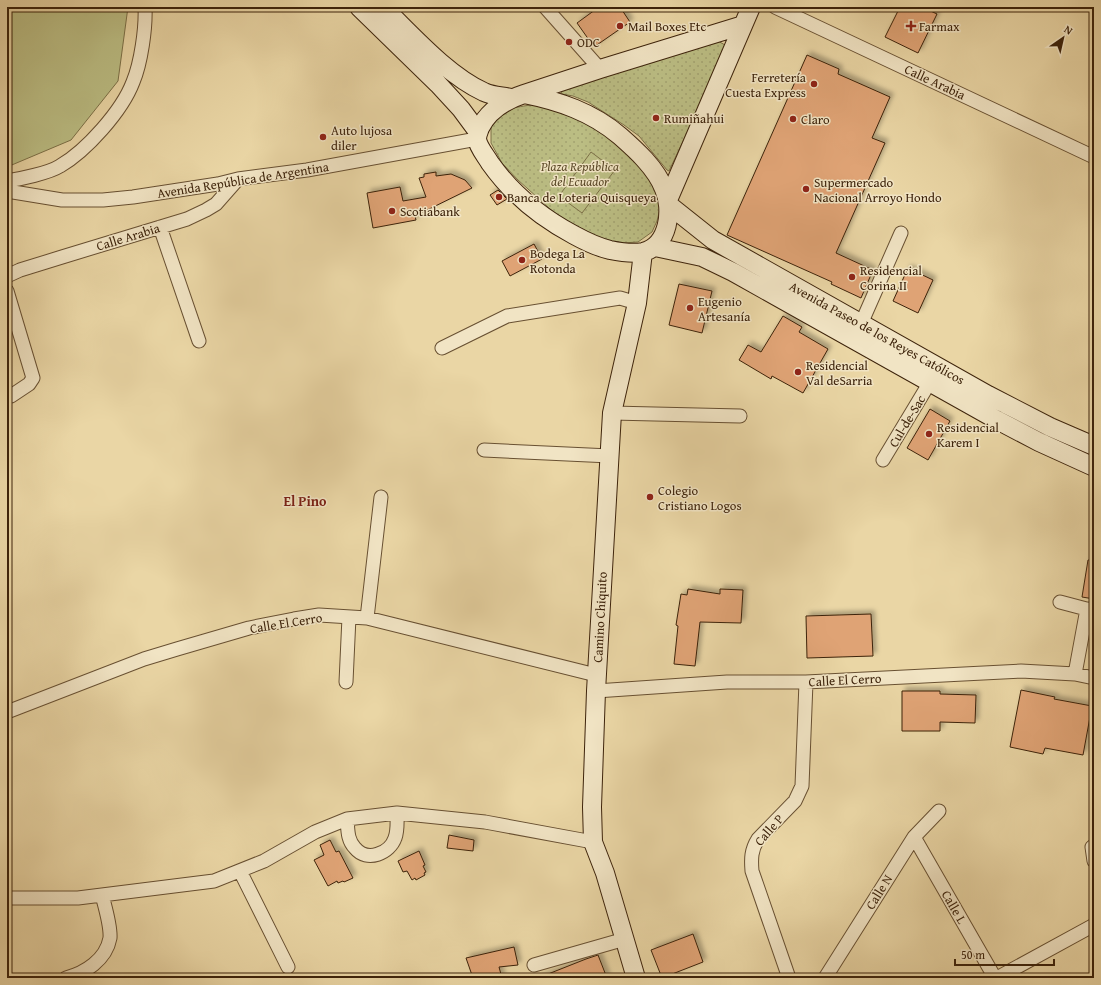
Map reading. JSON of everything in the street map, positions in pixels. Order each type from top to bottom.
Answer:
[{"type":"main road","points":[[359,7],[451,97],[478,136],[484,153],[500,177],[532,208],[558,226],[586,241],[608,250],[630,253],[649,249],[663,236],[667,222],[668,202],[664,188],[655,173],[639,154],[607,126],[579,110],[548,99],[485,92],[460,77],[434,57],[383,7]]},
{"type":"main road","points":[[668,202],[751,7]]},
{"type":"main road","points":[[478,136],[488,115],[497,106],[518,96],[743,25]]},
{"type":"main road","name":"Avenida Paseo de los Reyes Católicos","points":[[668,202],[713,240],[861,324],[985,403],[1039,442],[1092,465]]},
{"type":"main road","name":"Avenida Paseo de los Reyes Católicos","points":[[649,249],[702,257],[732,272],[930,382],[1050,427],[1094,446]]},
{"type":"main road","name":"Camino Chiquito","points":[[636,978],[605,873],[593,842],[592,807],[596,683],[612,413],[649,249]]},
{"type":"street","points":[[7,182],[59,167],[81,150],[110,120],[124,100],[133,82],[143,40],[144,7]]},
{"type":"street","points":[[545,7],[600,69]]},
{"type":"street","name":"Calle Arabia","points":[[775,7],[1094,157]]},
{"type":"street","name":"Avenida República de Argentina","points":[[7,191],[62,200],[103,200],[156,194],[218,184],[238,179],[307,170],[478,136]]},
{"type":"street","name":"Calle Arabia","points":[[7,276],[27,268],[187,219],[216,204],[238,179]]},
{"type":"street","points":[[160,227],[199,341]]},
{"type":"street","points":[[861,324],[901,233]]},
{"type":"street","points":[[7,291],[33,378],[30,384],[11,396]]},
{"type":"street","points":[[442,348],[507,316],[620,298],[637,303]]},
{"type":"street","name":"Cul-de-Sac","points":[[883,460],[930,382]]},
{"type":"street","points":[[612,413],[740,416]]},
{"type":"street","points":[[484,450],[610,456]]},
{"type":"street","points":[[367,618],[381,497]]},
{"type":"street","points":[[1060,602],[1090,610],[1075,674]]},
{"type":"street","name":"Calle El Cerro","points":[[7,712],[144,659],[242,630],[294,618],[319,615],[367,618],[596,683],[806,682],[1020,671],[1075,674],[1094,678]]},
{"type":"street","points":[[346,682],[349,617]]},
{"type":"street","name":"Calle P","points":[[789,978],[752,871],[751,855],[758,839],[796,801],[802,786],[806,682]]},
{"type":"street","name":"Calle N","points":[[825,978],[914,837],[939,811]]},
{"type":"street","points":[[7,898],[78,898],[214,881],[264,860],[315,832],[347,819],[397,813],[485,822],[593,842]]},
{"type":"street","points":[[347,819],[348,837],[355,849],[364,855],[372,855],[382,853],[390,847],[395,838],[397,813]]},
{"type":"street","name":"Calle L","points":[[914,837],[996,978]]},
{"type":"street","points":[[1092,848],[1094,861]]},
{"type":"street","points":[[240,871],[288,967]]},
{"type":"street","points":[[66,978],[88,970],[102,956],[107,947],[110,937],[102,895]]},
{"type":"street","points":[[996,978],[1094,925]]},
{"type":"street","points":[[534,965],[625,939]]},
{"type":"green space","points":[[7,7],[128,7],[118,81],[71,140],[7,167]]},
{"type":"green space","points":[[718,41],[725,45],[726,50],[669,171],[639,136],[588,102],[573,96],[562,94],[560,90]]},
{"type":"green space","name":"Plaza República del Ecuador","points":[[531,105],[557,108],[608,134],[649,176],[658,193],[660,209],[652,232],[638,242],[622,243],[605,241],[559,217],[518,180],[502,163],[491,143],[491,126],[508,110]]},
{"type":"green space","points":[[591,152],[615,170],[582,213],[559,196]]},
{"type":"building","points":[[599,7],[620,7],[630,22],[594,47],[577,23]]},
{"type":"building","name":"Farmax","points":[[900,7],[922,7],[937,14],[918,53],[885,37]]},
{"type":"building","name":"Supermercado Nacional Arroyo Hondo","points":[[807,55],[839,69],[838,74],[890,97],[872,138],[885,143],[836,253],[873,270],[861,298],[831,284],[832,282],[727,235]]},
{"type":"building","points":[[436,172],[436,176],[451,174],[465,180],[472,188],[415,216],[416,220],[373,228],[367,193],[400,187],[403,201],[426,197],[419,178],[424,177],[424,174]]},
{"type":"building","name":"Banca de Loteria Quisqueya","points":[[498,190],[507,199],[497,205],[490,195]]},
{"type":"building","name":"Bodega La Rotonda","points":[[534,244],[542,259],[510,276],[502,261]]},
{"type":"building","points":[[908,268],[933,280],[918,313],[893,301]]},
{"type":"building","name":"Eugenio Artesanía","points":[[679,284],[712,291],[702,333],[669,325]]},
{"type":"building","points":[[783,316],[802,327],[799,332],[828,349],[803,393],[772,376],[771,379],[739,360],[748,345],[761,352]]},
{"type":"building","name":"Residencial Karem I","points":[[930,409],[950,421],[928,460],[907,448]]},
{"type":"building","points":[[1088,560],[1094,560],[1094,599],[1082,597]]},
{"type":"building","points":[[688,589],[720,594],[720,589],[743,590],[741,623],[700,622],[695,666],[674,664],[678,626],[676,625],[681,594],[687,595]]},
{"type":"building","points":[[871,614],[873,656],[807,658],[806,616]]},
{"type":"building","points":[[1021,690],[1055,697],[1054,699],[1092,706],[1083,755],[1045,748],[1043,754],[1010,747]]},
{"type":"building","points":[[902,691],[940,691],[940,694],[976,695],[975,723],[940,722],[940,731],[902,731]]},
{"type":"building","points":[[449,835],[474,840],[473,851],[447,848]]},
{"type":"building","points":[[330,840],[336,852],[339,851],[353,878],[344,882],[338,883],[337,881],[328,886],[314,860],[324,855],[320,845]]},
{"type":"building","points":[[419,851],[425,865],[423,866],[426,872],[424,873],[425,875],[416,880],[415,878],[412,880],[407,871],[403,872],[398,861]]},
{"type":"building","points":[[693,934],[703,962],[662,978],[651,950]]},
{"type":"building","points":[[514,947],[518,965],[499,967],[502,978],[473,978],[466,958]]},
{"type":"building","points":[[598,955],[607,978],[538,978],[586,959]]},
{"type":"place","name":"Mail Boxes Etc","points":[[620,26]]},
{"type":"place","name":"Farmax","points":[[911,26]]},
{"type":"place","name":"ODC","points":[[569,42]]},
{"type":"place","name":"Ferretería Cuesta Express","points":[[814,84]]},
{"type":"place","name":"Rumiñahui","points":[[656,118]]},
{"type":"place","name":"Claro","points":[[793,119]]},
{"type":"place","name":"Auto lujosa diler","points":[[323,137]]},
{"type":"place","name":"Supermercado Nacional Arroyo Hondo","points":[[806,189]]},
{"type":"place","name":"Banca de Loteria Quisqueya","points":[[499,197]]},
{"type":"place","name":"Scotiabank","points":[[392,211]]},
{"type":"place","name":"Bodega La Rotonda","points":[[522,260]]},
{"type":"place","name":"Residencial Corina II","points":[[852,277]]},
{"type":"place","name":"Eugenio Artesanía","points":[[690,308]]},
{"type":"place","name":"Residencial Val deSarria","points":[[798,372]]},
{"type":"place","name":"Residencial Karem I","points":[[929,434]]},
{"type":"place","name":"Colegio Cristiano Logos","points":[[650,497]]},
{"type":"district","name":"El Pino","points":[[305,501]]}]
